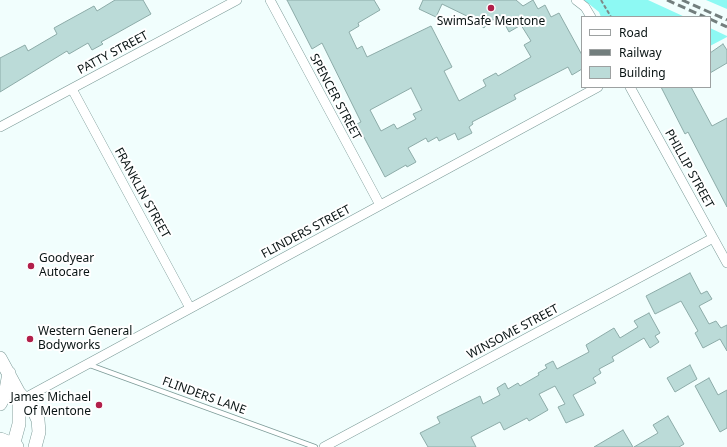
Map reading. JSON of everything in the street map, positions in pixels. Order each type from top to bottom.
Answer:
[{"type":"street","name":"PATTY STREET","points":[[0,128],[237,0]]},
{"type":"street","name":"SPENCER STREET","points":[[270,0],[380,205]]},
{"type":"street","points":[[576,0],[585,8],[590,16]]},
{"type":"street","name":"FLINDERS STREET","points":[[22,395],[86,364],[596,88]]},
{"type":"street","name":"PHILLIP STREET","points":[[631,88],[713,238],[725,256]]},
{"type":"street","name":"FRANKLIN STREET","points":[[72,89],[190,308]]},
{"type":"street","name":"WINSOME STREET","points":[[330,446],[713,238]]},
{"type":"street","points":[[0,358],[22,395],[32,407],[38,420],[39,432],[35,447]]},
{"type":"street","points":[[0,404],[5,395],[9,373]]},
{"type":"street","points":[[10,445],[19,424],[22,395]]},
{"type":"lane","name":"FLINDERS LANE","points":[[86,364],[315,447]]},
{"type":"path","points":[[601,0],[610,16]]},
{"type":"shaded area","points":[[584,0],[648,0],[683,16],[601,16],[599,12]]},
{"type":"shaded area","points":[[706,0],[727,0],[727,9]]},
{"type":"shaded area","points":[[711,28],[727,36],[711,45]]},
{"type":"building","points":[[115,0],[143,0],[151,14],[101,42],[103,44],[92,50],[88,43],[69,54],[67,51],[0,92],[0,58],[25,45],[28,51],[57,34],[54,28],[94,6],[97,11]]},
{"type":"building","points":[[287,0],[374,0],[380,10],[358,23],[359,26],[349,32],[357,49],[362,46],[367,57],[431,26],[452,67],[444,71],[459,101],[486,86],[483,80],[496,73],[498,76],[531,57],[524,45],[531,41],[521,25],[509,32],[500,15],[493,20],[490,19],[484,28],[471,18],[442,4],[436,17],[419,9],[423,0],[516,0],[523,6],[533,0],[538,9],[545,5],[551,17],[559,13],[581,53],[581,70],[572,75],[568,67],[514,95],[516,99],[472,122],[473,124],[469,127],[472,133],[458,140],[455,133],[439,141],[437,137],[428,142],[426,138],[408,148],[416,162],[407,167],[406,165],[385,177],[357,124],[361,122],[322,43],[312,49]],"holes":[[[411,88],[422,110],[413,114],[416,119],[397,129],[394,124],[381,131],[370,110]]]},
{"type":"building","points":[[723,44],[727,50],[727,63],[711,72],[711,52]]},
{"type":"building","points":[[662,88],[692,88],[712,126],[727,118],[727,207],[688,132],[685,134]]},
{"type":"building","points":[[690,273],[701,294],[707,291],[712,299],[699,306],[709,324],[716,321],[721,328],[727,325],[727,351],[720,339],[703,348],[695,333],[698,331],[681,301],[655,314],[646,296]]},
{"type":"building","points":[[649,313],[660,333],[655,336],[659,342],[650,348],[644,338],[612,357],[614,361],[599,369],[601,373],[593,378],[596,383],[573,395],[584,415],[566,423],[558,407],[565,404],[555,386],[539,394],[548,410],[529,421],[527,418],[504,430],[500,422],[471,437],[476,447],[428,447],[420,433],[440,423],[437,417],[480,396],[483,404],[500,395],[497,388],[505,383],[508,389],[518,383],[520,386],[539,375],[538,373],[547,368],[545,365],[553,361],[557,369],[589,352],[586,345],[614,328],[620,338],[638,327],[634,321]]},
{"type":"building","points":[[690,365],[697,379],[675,392],[667,378]]},
{"type":"building","points":[[709,378],[718,395],[727,390],[727,428],[720,432],[695,386]]},
{"type":"building","points":[[668,416],[684,444],[679,447],[634,447],[658,433],[653,425]]},
{"type":"building","points":[[623,430],[633,447],[594,447]]},
{"type":"railway","points":[[667,0],[703,16]]},
{"type":"railway","points":[[682,0],[727,20]]},
{"type":"railway","points":[[711,19],[727,27]]},
{"type":"place","name":"SwimSafe Mentone","points":[[491,8]]},
{"type":"place","name":"Goodyear Autocare","points":[[31,266]]},
{"type":"place","name":"Western General Bodyworks","points":[[30,339]]},
{"type":"place","name":"James Michael Of Mentone","points":[[99,405]]}]
